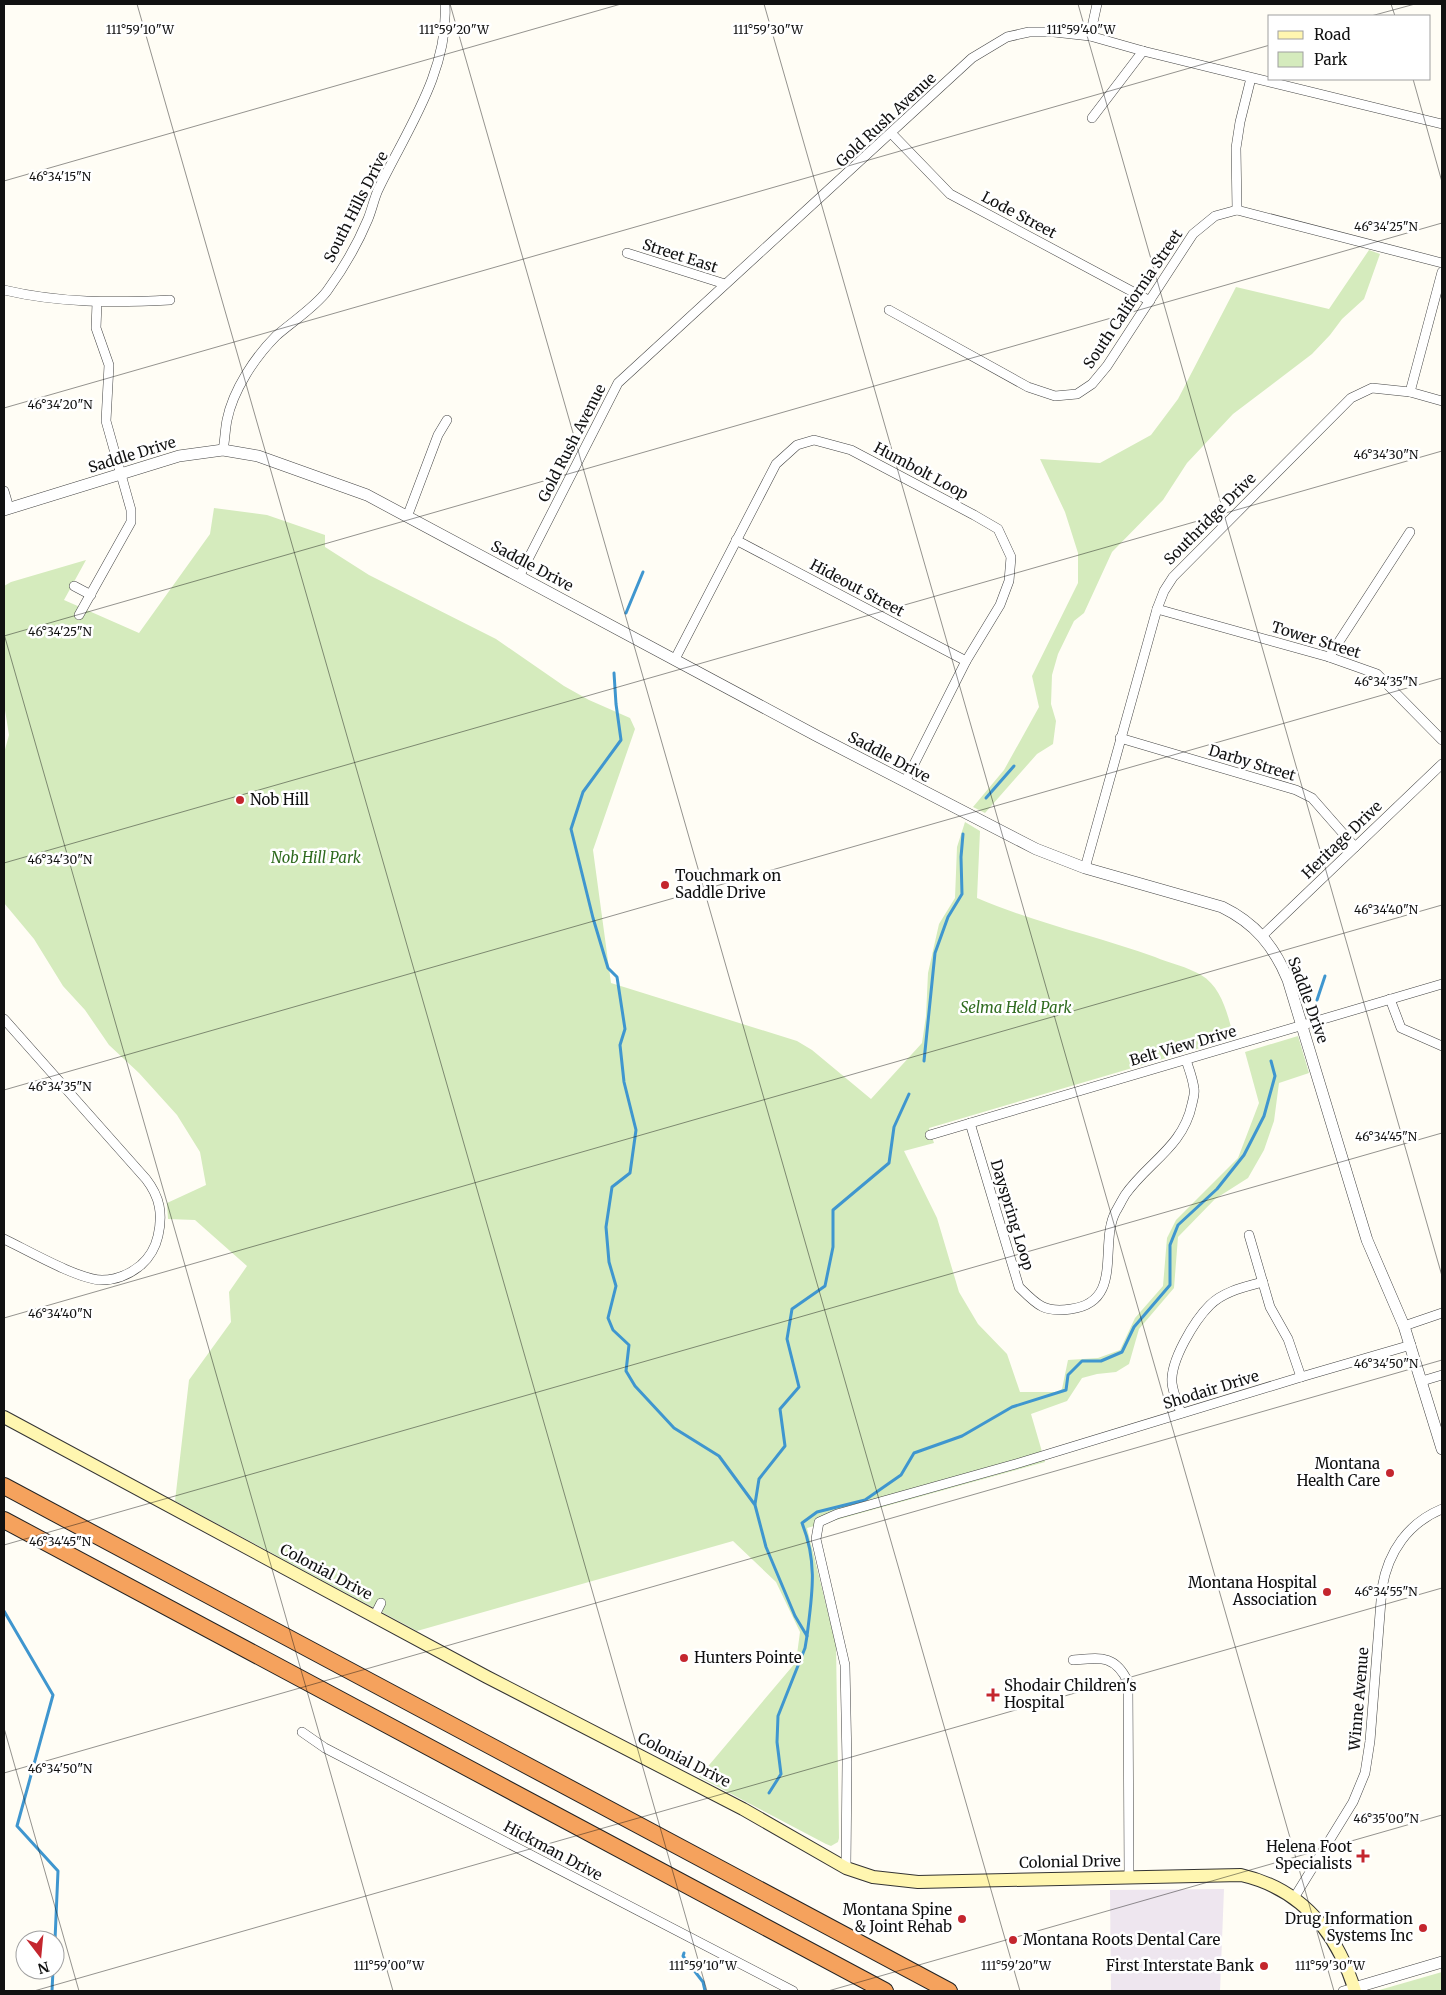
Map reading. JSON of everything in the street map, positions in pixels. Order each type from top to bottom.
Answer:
[{"type":"highway","points":[[4,1486],[948,1991]]},
{"type":"highway","points":[[4,1520],[885,1991]]},
{"type":"main road","name":"Colonial Drive","points":[[4,1417],[374,1617],[743,1809],[846,1868],[873,1877],[918,1882],[1241,1876],[1262,1880],[1294,1898],[1319,1921],[1333,1941],[1351,1990]]},
{"type":"street","name":"South Hills Drive","points":[[223,450],[227,420],[240,386],[254,361],[276,337],[326,293],[344,266],[368,220],[378,191],[401,149],[429,88],[440,58],[446,18],[445,4]]},
{"type":"street","points":[[1090,36],[1097,4]]},
{"type":"street","name":"Gold Rush Avenue","points":[[519,577],[618,383],[892,134],[972,58],[1007,37],[1029,32],[1054,32],[1090,36],[1251,78],[1442,124]]},
{"type":"street","points":[[1092,118],[1143,51]]},
{"type":"street","points":[[1251,78],[1240,122],[1236,148],[1237,210],[1442,262]]},
{"type":"street","name":"Lode Street","points":[[892,134],[950,194],[1150,301]]},
{"type":"street","name":"South California Street","points":[[889,310],[1028,387],[1055,396],[1077,394],[1092,384],[1106,366],[1193,234],[1215,216],[1237,210]]},
{"type":"street","name":"Street East","points":[[628,253],[725,284]]},
{"type":"street","points":[[1410,392],[1442,272]]},
{"type":"street","points":[[4,290],[31,297],[97,303],[170,300]]},
{"type":"street","points":[[79,615],[131,522],[131,510],[106,421],[109,365],[96,328],[97,303]]},
{"type":"street","name":"Southridge Drive","points":[[1085,868],[1157,609],[1164,591],[1173,577],[1351,398],[1372,388],[1410,392],[1442,401]]},
{"type":"street","points":[[407,517],[438,434],[447,420]]},
{"type":"street","name":"Humbolt Loop","points":[[675,660],[776,464],[787,452],[797,445],[814,440],[851,450],[974,514],[998,529],[1011,557],[1008,581],[1000,605],[966,661],[905,782]]},
{"type":"street","name":"Saddle Drive","points":[[6,509],[179,456],[223,450],[258,456],[367,495],[905,782],[1036,849],[1085,868],[1222,907],[1241,916],[1262,936],[1281,963],[1303,1026],[1367,1240],[1411,1345],[1442,1449]]},
{"type":"street","points":[[4,492],[6,509]]},
{"type":"street","points":[[1328,657],[1410,532]]},
{"type":"street","name":"Hideout Street","points":[[736,540],[966,661]]},
{"type":"street","points":[[74,586],[91,595]]},
{"type":"street","name":"Tower Street","points":[[1157,609],[1328,657],[1377,674],[1442,740]]},
{"type":"street","name":"Darby Street","points":[[1120,738],[1296,790],[1312,798],[1355,847]]},
{"type":"street","name":"Heritage Drive","points":[[1262,936],[1442,764]]},
{"type":"street","name":"Belt View Drive","points":[[930,1135],[1442,984]]},
{"type":"street","points":[[1390,999],[1402,1028],[1442,1046]]},
{"type":"street","points":[[4,1019],[146,1179],[154,1190],[161,1216],[154,1250],[146,1260],[136,1270],[122,1277],[109,1279],[102,1280],[76,1273],[4,1239]]},
{"type":"street","name":"Dayspring Loop","points":[[970,1123],[1019,1287],[1037,1305],[1054,1311],[1084,1307],[1098,1296],[1104,1284],[1109,1268],[1109,1241],[1113,1217],[1125,1194],[1176,1140],[1189,1119],[1194,1091],[1186,1060]]},
{"type":"street","points":[[1249,1235],[1270,1307],[1288,1339],[1301,1376]]},
{"type":"street","points":[[1181,1413],[1172,1384],[1174,1365],[1187,1337],[1211,1304],[1236,1289],[1263,1282]]},
{"type":"street","points":[[1404,1326],[1442,1313]]},
{"type":"street","name":"Shodair Drive","points":[[846,1868],[847,1762],[845,1665],[816,1539],[819,1522],[837,1514],[1019,1463],[1301,1376],[1411,1345]]},
{"type":"street","points":[[1422,1381],[1442,1375]]},
{"type":"street","name":"Winne Avenue","points":[[1294,1898],[1352,1802],[1365,1774],[1370,1741],[1382,1588],[1392,1552],[1404,1537],[1432,1514],[1442,1510]]},
{"type":"street","points":[[374,1617],[381,1603]]},
{"type":"street","points":[[1073,1660],[1100,1658],[1113,1661],[1123,1671],[1128,1682],[1129,1877]]},
{"type":"street","name":"Hickman Drive","points":[[302,1732],[325,1748],[793,1991]]},
{"type":"street","points":[[1351,1990],[1442,1962]]},
{"type":"shaded area","points":[[1224,1889],[1220,1991],[1111,1991],[1110,1890]]},
{"type":"green space","points":[[1369,250],[1380,254],[1364,299],[1342,319],[1312,354],[1233,414],[1187,463],[1163,500],[1112,552],[1084,613],[1074,621],[1058,654],[1052,675],[1051,704],[1056,721],[1053,744],[1037,754],[985,813],[973,807],[1004,770],[1039,707],[1032,676],[1078,583],[1078,553],[1065,512],[1040,459],[1100,463],[1151,435],[1178,399],[1236,287],[1329,309]]},
{"type":"green space","name":"Nob Hill Park","points":[[214,508],[267,515],[325,535],[325,547],[369,575],[496,639],[564,686],[589,700],[630,718],[635,729],[593,850],[611,983],[797,1041],[812,1050],[871,1099],[922,1043],[926,1016],[928,973],[939,924],[955,898],[957,847],[965,822],[980,831],[977,898],[1021,915],[1133,949],[1184,967],[1208,980],[1219,994],[1234,1038],[929,1128],[934,1143],[904,1151],[937,1218],[959,1292],[978,1324],[1007,1354],[1020,1392],[1057,1392],[1062,1389],[1068,1360],[1098,1358],[1120,1350],[1135,1318],[1163,1286],[1167,1238],[1176,1220],[1238,1158],[1259,1103],[1245,1052],[1298,1036],[1309,1073],[1279,1083],[1274,1121],[1264,1150],[1248,1178],[1215,1199],[1178,1237],[1174,1288],[1139,1329],[1129,1364],[1116,1372],[1082,1378],[1067,1401],[1031,1414],[1045,1462],[807,1528],[836,1645],[839,1838],[838,1842],[831,1846],[699,1777],[796,1662],[800,1632],[776,1582],[733,1541],[417,1631],[175,1501],[189,1380],[231,1322],[229,1292],[247,1266],[195,1220],[168,1219],[167,1203],[206,1185],[200,1152],[177,1115],[139,1073],[109,1045],[85,1010],[63,986],[34,939],[4,903],[4,753],[9,735],[4,704],[4,586],[11,582],[86,560],[64,600],[139,633],[210,534]]},
{"type":"green space","points":[[1442,1972],[1442,1991],[1376,1991]]},
{"type":"waterway","points":[[626,613],[643,572]]},
{"type":"waterway","points":[[614,673],[621,740],[583,792],[571,829],[593,918],[608,968],[617,977],[625,1029],[620,1045],[624,1082],[636,1130],[630,1173],[612,1187],[606,1227],[609,1262],[616,1286],[608,1318],[613,1330],[629,1345],[626,1371],[635,1386],[674,1428],[719,1456],[755,1505],[766,1547],[795,1616],[807,1636],[805,1648],[778,1716],[777,1742],[781,1774],[769,1793]]},
{"type":"waterway","points":[[986,798],[1014,766]]},
{"type":"waterway","points":[[924,1061],[935,953],[948,917],[962,894],[961,857],[963,834]]},
{"type":"waterway","points":[[1317,1000],[1325,976]]},
{"type":"waterway","points":[[807,1636],[812,1593],[812,1566],[802,1523],[817,1512],[865,1500],[901,1475],[914,1453],[962,1436],[1012,1407],[1066,1390],[1068,1375],[1082,1361],[1101,1361],[1122,1352],[1134,1327],[1170,1285],[1170,1245],[1178,1225],[1217,1189],[1244,1155],[1264,1116],[1275,1076],[1271,1061]]},
{"type":"waterway","points":[[755,1504],[759,1479],[785,1446],[780,1409],[799,1387],[787,1339],[792,1309],[825,1286],[833,1247],[833,1210],[889,1163],[894,1127],[909,1094]]},
{"type":"waterway","points":[[4,1611],[53,1695],[17,1826],[58,1871],[55,1930]]},
{"type":"waterway","points":[[684,1953],[683,1956],[703,1982],[705,1991]]},
{"type":"waterway","points":[[52,1991],[53,1980]]},
{"type":"place","name":"Nob Hill","points":[[240,800]]},
{"type":"place","name":"Touchmark on Saddle Drive","points":[[665,885]]},
{"type":"place","name":"Montana Health Care","points":[[1390,1473]]},
{"type":"place","name":"Montana Hospital Association","points":[[1327,1592]]},
{"type":"place","name":"Hunters Pointe","points":[[684,1658]]},
{"type":"place","name":"Shodair Children's Hospital","points":[[993,1695]]},
{"type":"place","name":"Helena Foot Specialists","points":[[1363,1856]]},
{"type":"place","name":"Montana Spine & Joint Rehab","points":[[962,1919]]},
{"type":"place","name":"Drug Information Systems Inc","points":[[1423,1928]]},
{"type":"place","name":"Montana Roots Dental Care","points":[[1013,1940]]},
{"type":"place","name":"First Interstate Bank","points":[[1264,1966]]},
{"type":"park label","name":"Selma Held Park","points":[[1016,1008]]}]
